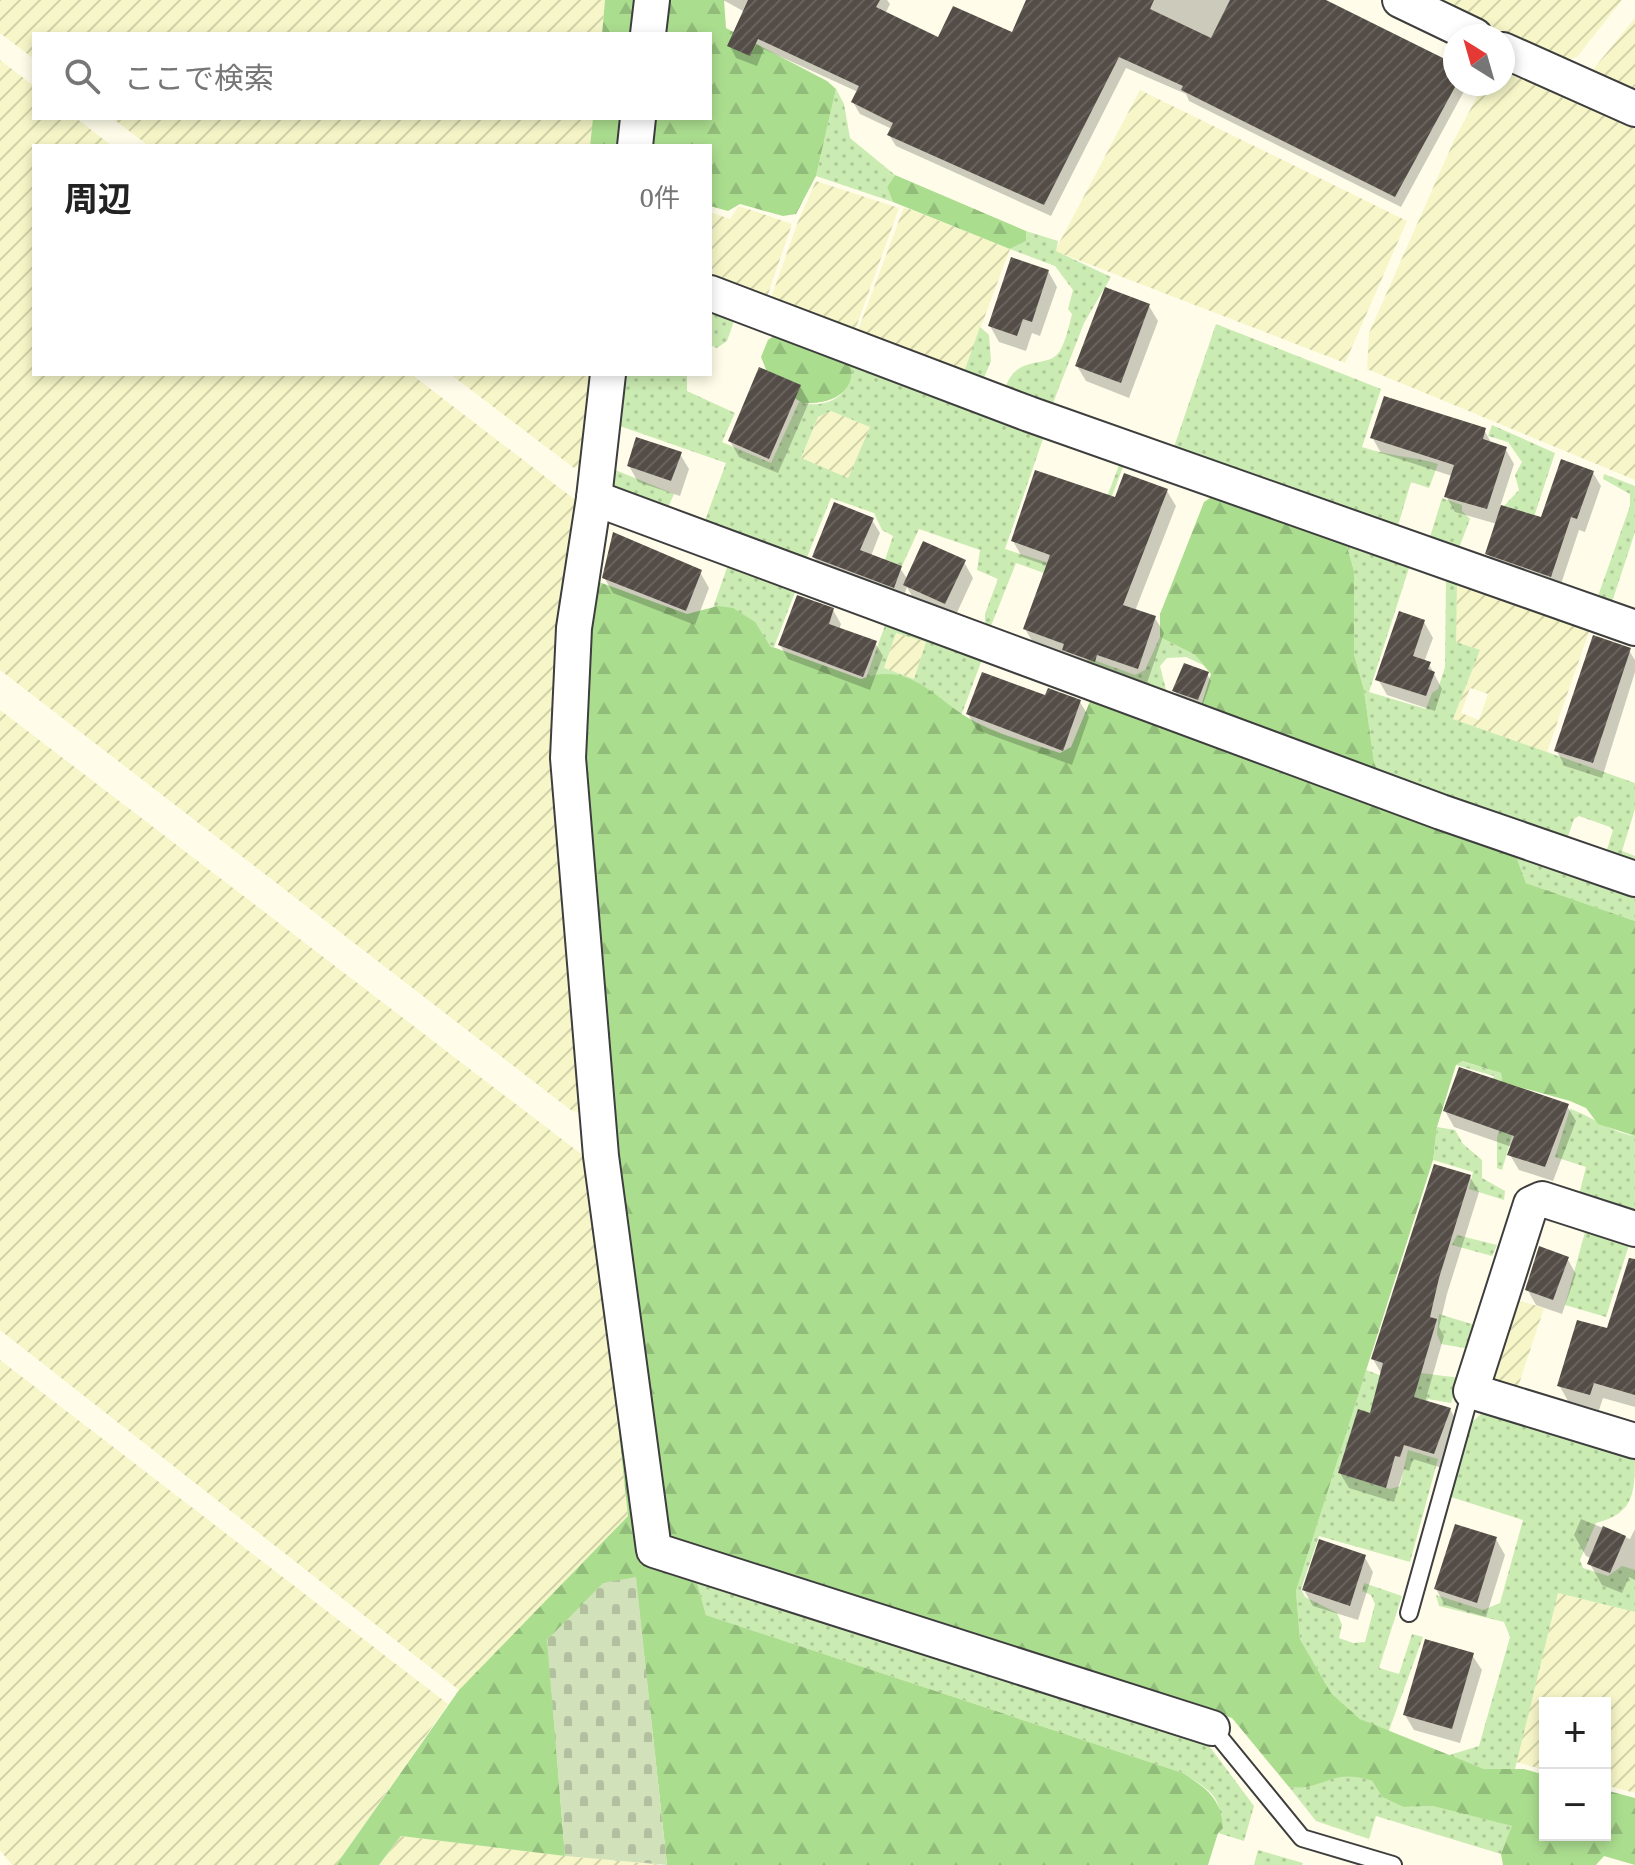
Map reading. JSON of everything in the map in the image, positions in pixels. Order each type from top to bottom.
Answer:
[{"type":"street","points":[[648,32],[652,0]]},
{"type":"street","points":[[1400,0],[1450,24]]},
{"type":"street","points":[[1515,55],[1635,109]]},
{"type":"street","points":[[635,144],[638,120]]},
{"type":"street","points":[[712,294],[1029,414],[1635,628]]},
{"type":"street","points":[[608,376],[594,498],[574,628],[568,758],[601,1156],[654,1550],[1212,1728]]},
{"type":"street","points":[[594,498],[1426,806],[1635,879]]},
{"type":"street","points":[[1635,1229],[1542,1199],[1531,1204],[1471,1391],[1635,1441]]},
{"type":"lane","points":[[1409,1613],[1471,1391]]},
{"type":"lane","points":[[1212,1728],[1302,1838],[1393,1865]]},
{"type":"green space","points":[[0,0],[605,0],[602,32],[32,32],[32,57],[0,33]]},
{"type":"green space","points":[[605,0],[724,0],[726,28],[827,81],[836,89],[816,176],[796,214],[783,216],[740,204],[728,211],[712,207],[712,144],[590,144],[593,120],[712,120],[712,32],[602,32]]},
{"type":"green space","points":[[1436,0],[1622,0],[1577,57],[1558,63],[1515,41],[1515,24],[1482,24]]},
{"type":"green space","points":[[1635,18],[1635,91],[1591,72]]},
{"type":"green space","points":[[0,60],[32,84],[32,120],[79,120],[109,144],[32,144],[32,376],[414,376],[578,502],[584,1113],[572,1111],[0,670]]},
{"type":"green space","points":[[1515,75],[1635,127],[1635,480],[1367,369],[1369,333],[1455,138],[1478,96],[1515,96]]},
{"type":"green space","points":[[836,89],[844,104],[850,138],[895,175],[887,187],[893,202],[816,176]]},
{"type":"green space","points":[[1140,90],[1407,221],[1345,363],[1055,251]]},
{"type":"green space","points":[[115,120],[593,120],[590,144],[146,144]]},
{"type":"green space","points":[[895,175],[1026,231],[1026,241],[1010,249],[893,202],[887,187]]},
{"type":"green space","points":[[816,181],[899,208],[854,333],[770,301]]},
{"type":"green space","points":[[739,206],[792,224],[766,300],[712,279],[712,213],[730,219]]},
{"type":"green space","points":[[904,207],[1010,249],[964,372],[857,333]]},
{"type":"green space","points":[[1026,231],[1058,241],[1056,251],[1111,277],[1084,323],[1053,403],[1006,386],[1018,369],[1055,357],[1066,338],[1072,314],[1068,309],[1073,290],[1055,266],[1010,249],[1026,241]]},
{"type":"green space","points":[[712,309],[735,318],[727,341],[717,348],[712,346]]},
{"type":"green space","points":[[1216,324],[1381,389],[1362,447],[1438,464],[1429,488],[1411,482],[1397,529],[1174,447]]},
{"type":"green space","points":[[980,327],[989,335],[991,361],[983,380],[964,372]]},
{"type":"green space","points":[[778,333],[851,363],[850,383],[845,390],[822,402],[802,403],[771,382],[761,357],[768,340]]},
{"type":"green space","points":[[851,363],[1045,433],[1005,549],[1058,566],[1076,579],[1119,465],[1123,467],[1078,585],[1016,563],[989,631],[985,629],[985,614],[998,579],[977,570],[980,550],[919,529],[902,566],[885,560],[893,536],[882,530],[874,513],[831,498],[805,562],[703,526],[726,463],[614,424],[616,376],[687,376],[687,391],[735,413],[722,442],[771,463],[799,402],[829,402],[849,383]],"holes":[[[831,411],[870,427],[848,478],[801,458],[818,417]]]},
{"type":"green space","points":[[453,376],[590,376],[582,464],[574,468]]},
{"type":"green space","points":[[831,411],[870,427],[848,478],[801,459],[818,417]]},
{"type":"green space","points":[[1492,425],[1555,453],[1529,532],[1504,506],[1519,490],[1515,475],[1522,462],[1508,442],[1488,436]]},
{"type":"green space","points":[[613,469],[674,494],[666,512],[616,492],[611,485]]},
{"type":"green space","points":[[1604,474],[1635,486],[1635,532],[1612,602],[1598,596],[1630,506],[1630,494],[1603,479]]},
{"type":"green space","points":[[1213,496],[1346,543],[1354,571],[1354,654],[1364,690],[1374,762],[1388,796],[1510,840],[1526,883],[1635,921],[1635,1136],[1598,1124],[1586,1108],[1570,1101],[1502,1082],[1501,1073],[1462,1061],[1456,1065],[1437,1127],[1433,1160],[1296,1591],[1300,1639],[1331,1693],[1360,1719],[1484,1769],[1524,1769],[1539,1773],[1539,1841],[1611,1841],[1611,1792],[1635,1798],[1635,1865],[1604,1856],[1596,1865],[1503,1865],[1501,1854],[1512,1826],[1432,1806],[1403,1807],[1382,1797],[1372,1781],[1358,1777],[1289,1787],[1232,1718],[708,1554],[696,1579],[706,1615],[1183,1773],[1211,1795],[1222,1818],[1223,1828],[1218,1833],[1208,1865],[667,1865],[638,1600],[604,1600],[558,1629],[549,1657],[565,1856],[401,1836],[379,1865],[336,1865],[459,1690],[628,1516],[584,1113],[554,757],[588,578],[687,614],[718,606],[733,608],[755,622],[770,646],[861,679],[879,674],[908,678],[982,725],[1060,753],[1071,747],[1098,682],[1195,707],[1202,703],[1211,674],[1195,655],[1160,637],[1160,614],[1204,502]]},
{"type":"green space","points":[[1442,498],[1462,505],[1462,511],[1470,519],[1459,548],[1430,537]]},
{"type":"green space","points":[[1346,543],[1410,565],[1369,692],[1426,709],[1432,693],[1438,689],[1445,667],[1446,579],[1457,582],[1456,642],[1480,650],[1453,719],[1635,783],[1635,809],[1622,851],[1635,856],[1635,867],[1605,856],[1613,830],[1610,827],[1579,816],[1574,819],[1565,845],[1381,780],[1374,762],[1364,690],[1354,654],[1354,571]]},
{"type":"green space","points":[[729,562],[797,587],[774,647],[708,622]]},
{"type":"green space","points":[[1457,582],[1590,629],[1547,752],[1453,719],[1480,650],[1455,642]],"holes":[[[1470,688],[1488,694],[1479,720],[1461,713]]]},
{"type":"green space","points":[[888,617],[984,654],[961,716],[865,681]],"holes":[[[896,633],[926,642],[914,679],[884,668]]]},
{"type":"green space","points":[[896,632],[926,642],[914,679],[884,669]]},
{"type":"green space","points":[[1160,637],[1195,655],[1203,665],[1186,657],[1167,658],[1160,666],[1168,698],[1083,669],[1088,658],[1135,675],[1145,670]]},
{"type":"green space","points":[[0,710],[589,1160],[628,1516],[459,1690],[0,1330]]},
{"type":"green space","points":[[1510,840],[1635,886],[1635,921],[1526,883]]},
{"type":"green space","points":[[1461,1061],[1501,1073],[1502,1082],[1526,1088],[1502,1170],[1497,1168],[1497,1138],[1505,1109],[1479,1122],[1494,1076],[1456,1065]]},
{"type":"green space","points":[[1570,1109],[1635,1136],[1635,1217],[1578,1199],[1586,1167],[1555,1157]]},
{"type":"green space","points":[[1437,1127],[1455,1130],[1463,1144],[1482,1160],[1482,1178],[1505,1191],[1504,1200],[1469,1189],[1473,1172],[1433,1160]]},
{"type":"green space","points":[[1585,1232],[1629,1245],[1606,1317],[1565,1305]]},
{"type":"green space","points":[[1457,1235],[1497,1245],[1492,1256],[1452,1245]]},
{"type":"green space","points":[[1510,1298],[1544,1308],[1516,1393],[1490,1385]]},
{"type":"green space","points":[[1439,1314],[1478,1326],[1471,1349],[1441,1344],[1437,1334]]},
{"type":"green space","points":[[0,1360],[448,1704],[336,1865],[12,1865],[0,1850]]},
{"type":"green space","points":[[1366,1370],[1406,1385],[1421,1373],[1460,1378],[1451,1403],[1428,1399],[1413,1439],[1391,1419],[1358,1410],[1338,1473],[1390,1489],[1400,1486],[1408,1450],[1438,1459],[1410,1562],[1319,1536],[1301,1589],[1305,1597],[1337,1613],[1342,1625],[1339,1638],[1353,1643],[1365,1642],[1375,1604],[1371,1595],[1362,1591],[1364,1583],[1402,1596],[1379,1668],[1399,1674],[1412,1634],[1423,1637],[1388,1733],[1360,1719],[1331,1693],[1300,1639],[1296,1591]]},
{"type":"green space","points":[[1500,1410],[1635,1451],[1630,1499],[1619,1513],[1596,1523],[1580,1560],[1583,1568],[1608,1576],[1622,1566],[1635,1570],[1635,1612],[1558,1593],[1515,1769],[1484,1769],[1446,1756],[1479,1746],[1510,1637],[1504,1622],[1439,1606],[1436,1595],[1483,1610],[1500,1603],[1523,1520],[1451,1497],[1472,1422],[1481,1414]]},
{"type":"green space","points":[[636,1577],[667,1865],[565,1856],[547,1640],[603,1583]]},
{"type":"green space","points":[[696,1579],[1204,1739],[1254,1806],[1244,1841],[1218,1833],[1219,1811],[1214,1796],[1183,1773],[706,1615]]},
{"type":"green space","points":[[1558,1593],[1635,1612],[1635,1793],[1611,1787],[1611,1697],[1539,1697],[1539,1768],[1516,1762]]},
{"type":"green space","points":[[1349,1773],[1372,1781],[1382,1797],[1403,1807],[1432,1806],[1513,1826],[1501,1854],[1376,1816],[1369,1839],[1316,1821],[1289,1787],[1312,1785]]},
{"type":"green space","points":[[401,1836],[565,1856],[664,1865],[379,1865]]},
{"type":"green space","points":[[1258,1850],[1303,1863],[1254,1865]]},
{"type":"building","points":[[748,0],[880,0],[876,7],[938,37],[953,6],[1012,32],[1026,0],[1154,0],[1150,9],[1211,38],[1230,0],[1326,0],[1443,58],[1443,96],[1450,96],[1395,197],[1181,90],[1183,86],[1119,57],[1044,205],[887,135],[893,123],[851,102],[859,86],[758,39],[750,56],[727,46]]},
{"type":"building","points":[[1011,257],[1049,270],[1032,322],[1023,319],[1017,336],[988,326]]},
{"type":"building","points":[[1105,287],[1150,304],[1121,383],[1075,366]]},
{"type":"building","points":[[759,367],[801,385],[769,459],[728,441]]},
{"type":"building","points":[[1384,396],[1486,428],[1483,439],[1507,447],[1487,509],[1444,497],[1454,465],[1370,438]]},
{"type":"building","points":[[636,437],[682,452],[671,481],[627,466]]},
{"type":"building","points":[[1561,459],[1594,471],[1577,519],[1571,517],[1551,577],[1485,554],[1501,505],[1541,517]]},
{"type":"building","points":[[1035,470],[1115,497],[1124,473],[1168,489],[1123,605],[1156,616],[1138,669],[1097,655],[1095,662],[1062,650],[1064,644],[1023,629],[1050,555],[1011,541]]},
{"type":"building","points":[[834,502],[874,518],[860,550],[902,566],[894,588],[812,557]]},
{"type":"building","points":[[613,532],[702,570],[686,611],[602,578]]},
{"type":"building","points":[[923,541],[966,560],[945,604],[903,585]]},
{"type":"building","points":[[797,595],[834,608],[829,624],[877,641],[863,677],[778,645]]},
{"type":"building","points":[[1399,611],[1425,620],[1413,656],[1431,662],[1428,669],[1435,672],[1426,696],[1375,680]]},
{"type":"building","points":[[1593,635],[1631,648],[1593,763],[1554,751]]},
{"type":"building","points":[[1184,663],[1209,672],[1198,700],[1172,691]]},
{"type":"building","points":[[982,672],[1045,695],[1048,688],[1081,700],[1063,751],[966,714]]},
{"type":"building","points":[[1459,1067],[1569,1104],[1545,1167],[1507,1155],[1514,1136],[1443,1111]]},
{"type":"building","points":[[1434,1164],[1471,1175],[1439,1278],[1430,1317],[1437,1319],[1414,1397],[1451,1408],[1434,1454],[1404,1445],[1400,1457],[1395,1456],[1386,1488],[1338,1473],[1358,1409],[1370,1413],[1383,1363],[1371,1359]]},
{"type":"building","points":[[1539,1246],[1569,1257],[1553,1300],[1525,1290]]},
{"type":"building","points":[[1629,1258],[1635,1259],[1635,1395],[1594,1383],[1590,1395],[1557,1386],[1577,1320],[1607,1328]]},
{"type":"building","points":[[1455,1524],[1497,1537],[1477,1603],[1434,1589]]},
{"type":"building","points":[[1603,1526],[1626,1536],[1610,1573],[1587,1564]]},
{"type":"building","points":[[1319,1539],[1366,1555],[1350,1606],[1302,1590]]},
{"type":"building","points":[[1425,1639],[1474,1653],[1452,1729],[1403,1715]]}]
